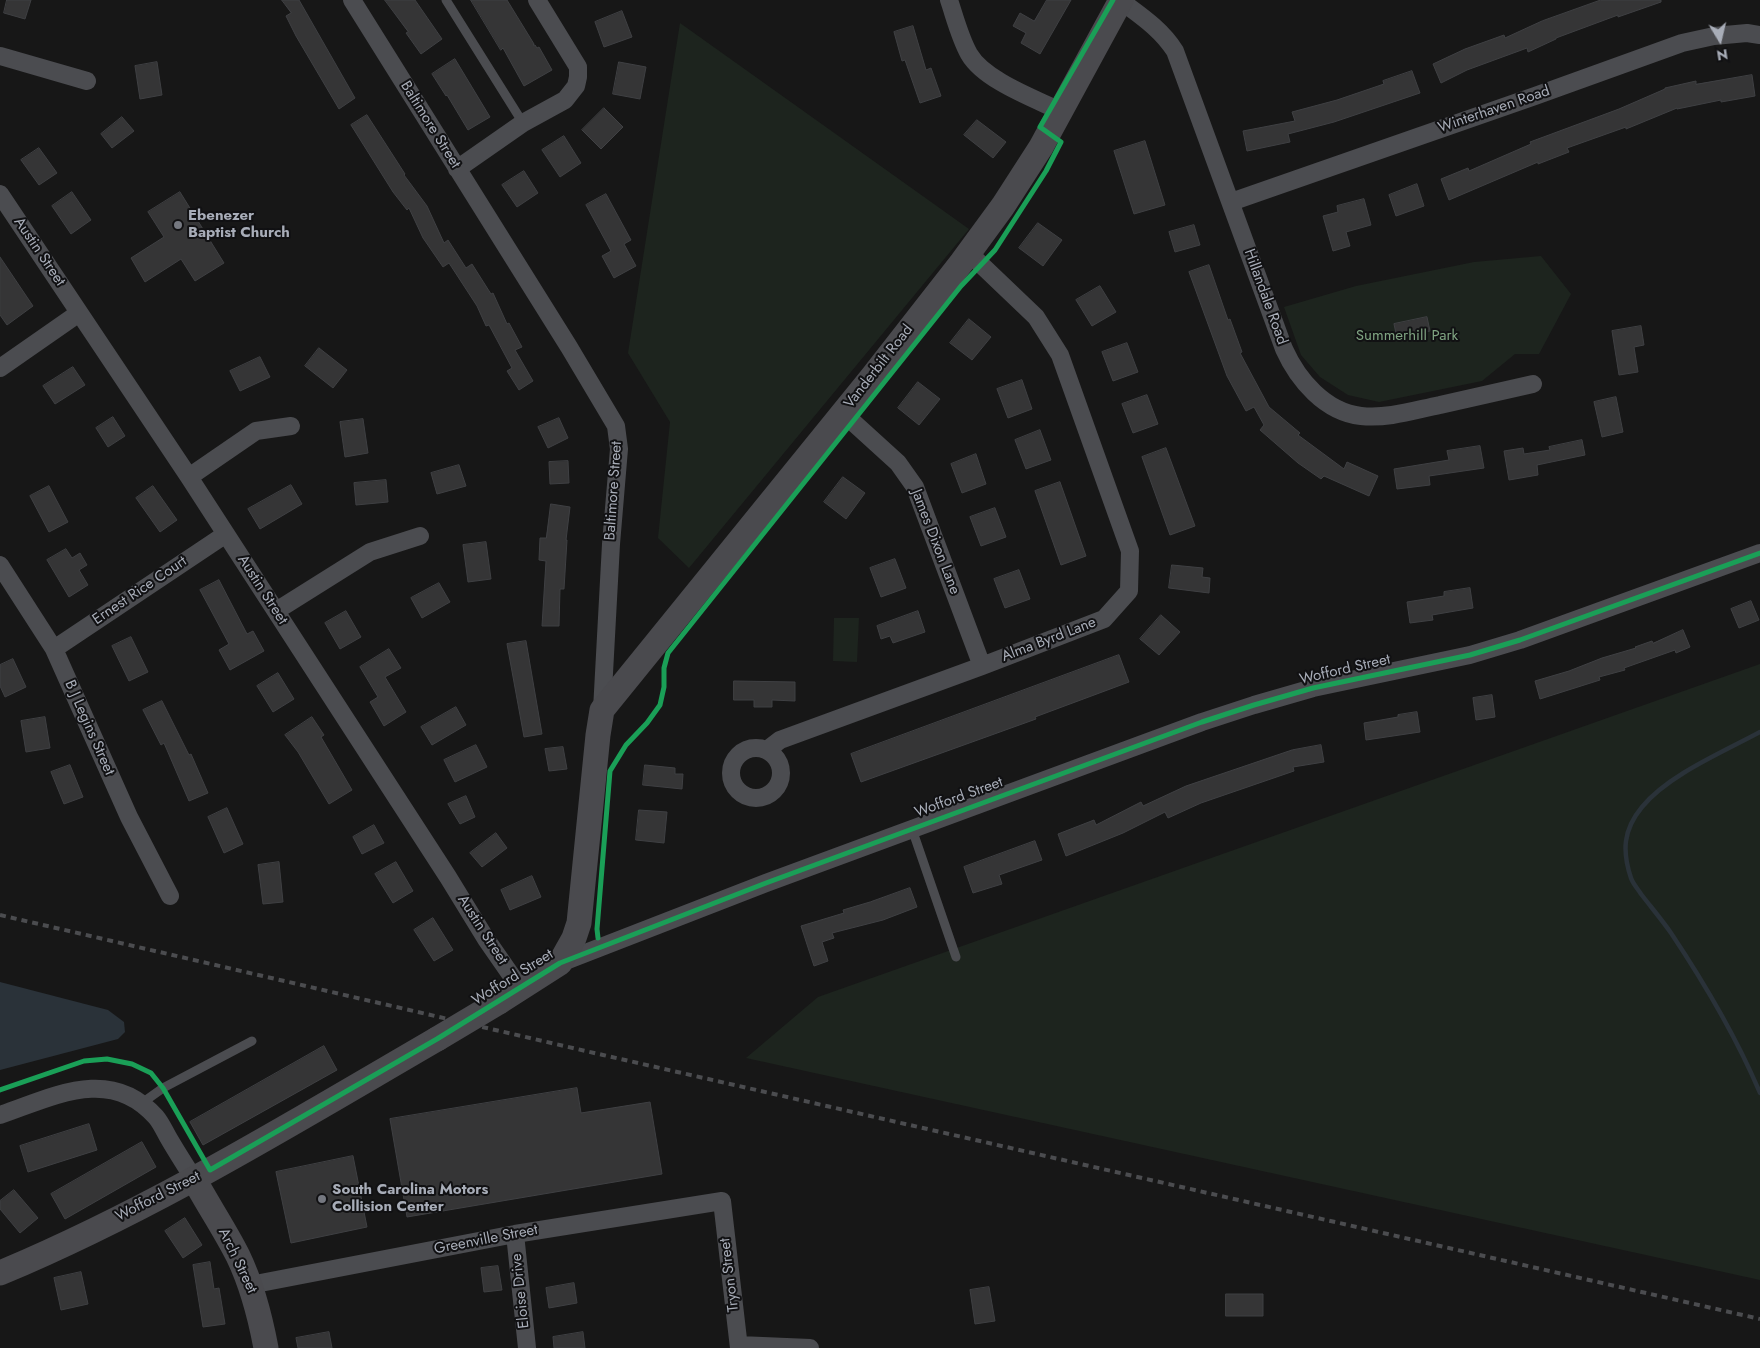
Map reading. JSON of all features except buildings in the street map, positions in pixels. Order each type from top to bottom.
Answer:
[{"type":"street","name":"Baltimore Street","points":[[352,0],[569,347],[616,426],[618,434],[619,449],[610,544],[602,710],[590,822],[578,923],[574,938],[560,963]]},
{"type":"street","points":[[458,169],[523,123],[565,100],[576,86],[578,67],[537,0]]},
{"type":"street","points":[[949,0],[964,44],[975,63],[992,77],[1060,111]]},
{"type":"street","name":"Vanderbilt Road","points":[[602,710],[843,413],[1004,206],[1041,147],[1121,0]]},
{"type":"street","name":"Hillandale Road","points":[[1121,0],[1155,26],[1175,51],[1284,350],[1302,380],[1314,393],[1344,411],[1361,416],[1397,414],[1533,384]]},
{"type":"street","name":"Winterhaven Road","points":[[1231,202],[1682,43],[1714,36],[1760,34]]},
{"type":"street","points":[[0,56],[87,81]]},
{"type":"street","name":"Austin Street","points":[[0,194],[189,477],[448,877],[486,939],[510,995]]},
{"type":"street","name":"Alma Byrd Lane","points":[[767,750],[780,740],[1104,619],[1129,591],[1130,551],[1060,355],[1036,317],[969,253]]},
{"type":"street","points":[[0,368],[80,313]]},
{"type":"street","name":"James Dixon Lane","points":[[843,413],[898,463],[915,487],[982,666]]},
{"type":"street","points":[[189,477],[256,432],[291,426]]},
{"type":"street","name":"Ernest Rice Court","points":[[54,648],[226,534]]},
{"type":"street","points":[[276,611],[370,552],[420,536]]},
{"type":"street","name":"Wofford Street","points":[[0,1273],[46,1253],[194,1180],[437,1039],[560,963],[766,883],[1121,751],[1254,705],[1313,688],[1470,655],[1520,640],[1760,554]]},
{"type":"street","name":"B J Legins Street","points":[[0,566],[54,648],[129,817],[170,896]]},
{"type":"street","points":[[0,1115],[73,1090],[97,1088],[117,1091],[142,1103],[157,1118],[194,1180]]},
{"type":"street","name":"Arch Street","points":[[194,1180],[238,1256],[260,1317],[266,1348]]},
{"type":"street","name":"Greenville Street","points":[[250,1285],[515,1234],[722,1201]]},
{"type":"street","name":"Tryon Street","points":[[722,1201],[739,1346]]},
{"type":"street","name":"Eloise Drive","points":[[515,1234],[527,1348]]},
{"type":"street","points":[[739,1346],[810,1348]]},
{"type":"lane","points":[[446,0],[523,123]]},
{"type":"lane","points":[[912,829],[956,957]]},
{"type":"lane","points":[[142,1103],[163,1088],[252,1040]]},
{"type":"green space","points":[[680,23],[969,229],[689,568],[658,538],[670,422],[628,353]]},
{"type":"green space","name":"Summerhill Park","points":[[1541,256],[1571,294],[1539,354],[1515,354],[1482,381],[1379,402],[1348,395],[1320,377],[1301,355],[1284,307],[1356,286],[1474,262]]},
{"type":"green space","points":[[834,618],[859,618],[857,662],[833,661]]},
{"type":"green space","points":[[1760,664],[1760,1280],[746,1058],[818,997]]},
{"type":"shaded area","points":[[0,982],[108,1010],[124,1022],[125,1032],[118,1039],[0,1070]]},
{"type":"waterway","points":[[1760,732],[1681,774],[1653,795],[1642,807],[1631,824],[1626,841],[1626,859],[1633,882],[1671,933],[1696,971],[1741,1051],[1760,1093]]},
{"type":"railway","points":[[0,915],[603,1055],[1760,1319]]},
{"type":"cycle path","points":[[598,938],[597,929],[610,771],[626,745],[647,723],[660,705],[664,687],[664,668],[668,653],[961,286],[995,250],[1046,171],[1061,142],[1040,127],[1113,0]]},
{"type":"cycle path","points":[[0,1090],[84,1061],[107,1059],[132,1064],[151,1073],[163,1088],[210,1170],[437,1039],[560,963],[766,883],[1202,722],[1313,688],[1470,655],[1520,640],[1760,553]]},
{"type":"place","name":"Ebenezer Baptist Church","points":[[178,225]]},
{"type":"place","name":"South Carolina Motors Collision Center","points":[[322,1199]]}]
